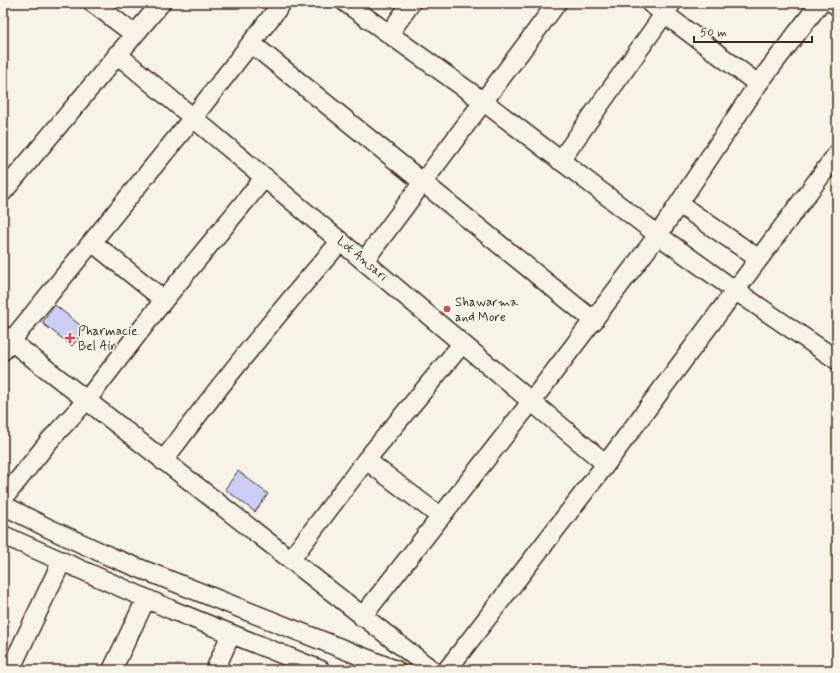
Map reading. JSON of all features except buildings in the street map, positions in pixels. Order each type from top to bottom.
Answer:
[{"type":"street","points":[[93,3],[134,34]]},
{"type":"street","points":[[3,192],[161,3]]},
{"type":"street","points":[[282,3],[92,242],[6,343],[86,401],[432,670]]},
{"type":"street","points":[[346,3],[484,102],[658,235],[736,291],[837,360]]},
{"type":"street","points":[[389,34],[411,3]]},
{"type":"street","points":[[364,261],[557,3]]},
{"type":"street","points":[[362,617],[594,321],[658,235],[758,84],[820,3]]},
{"type":"street","points":[[833,3],[837,6]]},
{"type":"street","points":[[560,161],[662,6],[758,84]]},
{"type":"street","points":[[251,43],[594,321]]},
{"type":"street","name":"Lot Ansari","points":[[117,54],[606,464]]},
{"type":"street","points":[[447,670],[606,464],[837,154]]},
{"type":"street","points":[[3,498],[50,440],[86,401],[164,300],[265,177]]},
{"type":"street","points":[[679,204],[759,259]]},
{"type":"street","points":[[163,461],[230,372],[281,309],[341,241]]},
{"type":"street","points":[[92,242],[164,300]]},
{"type":"street","points":[[291,559],[366,460],[462,344]]},
{"type":"street","points":[[366,460],[441,517]]},
{"type":"street","points":[[3,505],[48,528],[111,556],[396,670]]},
{"type":"street","points":[[3,535],[146,599],[320,670]]},
{"type":"street","points":[[10,670],[62,561]]},
{"type":"street","points":[[112,670],[146,599]]},
{"type":"street","points":[[215,670],[231,634]]},
{"type":"place","name":"Shawarma and More","points":[[447,309]]},
{"type":"place","name":"Pharmacie Bel Air","points":[[70,338]]}]
